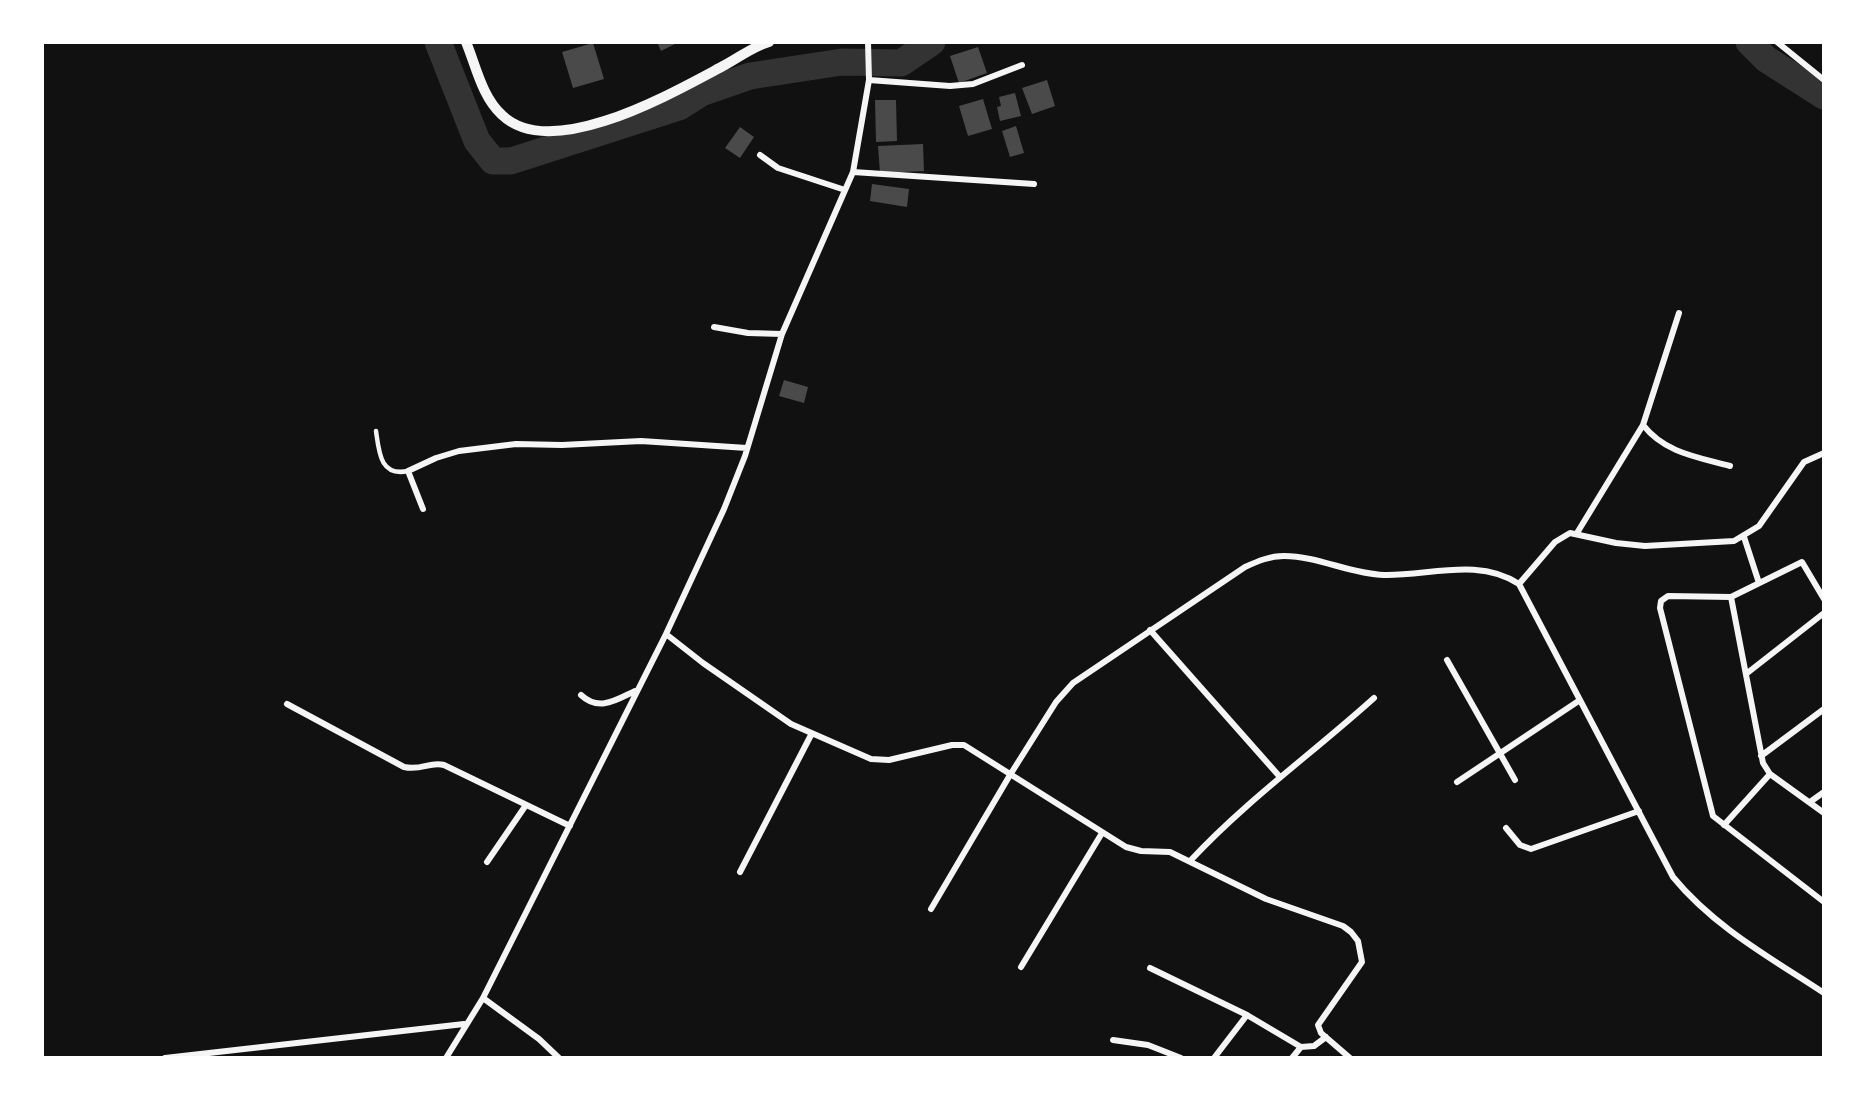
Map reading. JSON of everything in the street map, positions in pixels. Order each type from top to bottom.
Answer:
[{"type":"street","points":[[466,42],[482,86],[500,114],[516,126],[540,133],[601,122],[670,93],[765,42]]},
{"type":"street","points":[[446,1058],[464,1024],[483,998],[666,634],[724,509],[747,448],[782,334],[852,172],[869,77],[868,42]]},
{"type":"street","points":[[1779,43],[1824,80]]},
{"type":"street","points":[[869,77],[950,86],[973,84],[1022,65]]},
{"type":"street","points":[[760,155],[778,168],[845,190]]},
{"type":"street","points":[[852,172],[1034,184]]},
{"type":"street","points":[[1577,533],[1643,426],[1679,313]]},
{"type":"street","points":[[714,327],[748,333],[782,334]]},
{"type":"street","points":[[1643,426],[1656,441],[1666,447],[1730,466]]},
{"type":"street","points":[[423,509],[408,471],[436,458],[459,451],[516,444],[562,445],[641,441],[747,448]]},
{"type":"street","points":[[1519,584],[1555,542],[1563,536],[1577,533],[1616,543],[1645,546],[1734,541],[1744,537],[1759,526],[1804,462],[1824,453]]},
{"type":"street","points":[[1744,537],[1759,583]]},
{"type":"street","points":[[931,909],[1010,775],[1056,702],[1072,683],[1245,567],[1273,557],[1296,557],[1382,575],[1468,569],[1495,572],[1519,584],[1673,877],[1691,899],[1744,940],[1824,993]]},
{"type":"street","points":[[1824,599],[1802,562],[1731,597],[1668,596],[1661,601],[1660,608],[1713,816],[1824,902]]},
{"type":"street","points":[[1731,597],[1761,756],[1770,774],[1824,813]]},
{"type":"street","points":[[1746,674],[1824,613]]},
{"type":"street","points":[[1150,630],[1280,777]]},
{"type":"street","points":[[666,634],[791,724],[812,735],[880,761],[952,745],[964,745],[1133,850],[1170,852],[1191,860],[1266,899],[1343,926],[1355,936],[1362,951],[1362,962],[1319,1022],[1320,1031],[1350,1058]]},
{"type":"street","points":[[1447,660],[1515,780]]},
{"type":"street","points":[[581,695],[599,705],[636,691]]},
{"type":"street","points":[[1191,860],[1240,810],[1325,742],[1374,698]]},
{"type":"street","points":[[1457,782],[1580,700]]},
{"type":"street","points":[[287,704],[404,767],[417,770],[439,764],[570,826]]},
{"type":"street","points":[[1761,756],[1824,709]]},
{"type":"street","points":[[740,872],[812,735]]},
{"type":"street","points":[[1724,825],[1770,774]]},
{"type":"street","points":[[1810,802],[1824,792]]},
{"type":"street","points":[[487,862],[526,805]]},
{"type":"street","points":[[1506,828],[1520,845],[1531,849],[1638,811]]},
{"type":"street","points":[[1021,967],[1102,832]]},
{"type":"street","points":[[1150,968],[1247,1015],[1300,1047],[1314,1046],[1326,1037]]},
{"type":"street","points":[[483,998],[539,1039],[559,1058]]},
{"type":"street","points":[[1214,1058],[1247,1015]]},
{"type":"street","points":[[165,1058],[464,1024]]},
{"type":"street","points":[[1113,1040],[1148,1045],[1181,1058]]},
{"type":"street","points":[[1292,1058],[1300,1047]]},
{"type":"lane","points":[[376,431],[381,455],[387,469],[393,472],[408,471]]},
{"type":"building","points":[[657,42],[679,42],[661,51]]},
{"type":"building","points":[[593,43],[604,79],[573,88],[562,52]]},
{"type":"building","points":[[978,47],[987,73],[959,83],[950,56]]},
{"type":"building","points":[[1047,80],[1055,106],[1032,114],[1022,88]]},
{"type":"building","points":[[1015,93],[1021,116],[1000,121],[997,107],[1001,106],[999,97]]},
{"type":"building","points":[[983,99],[992,129],[968,136],[959,106]]},
{"type":"building","points":[[875,100],[896,100],[897,141],[876,142]]},
{"type":"building","points":[[1016,126],[1024,153],[1010,157],[1002,131]]},
{"type":"building","points":[[740,127],[754,137],[740,158],[725,148]]},
{"type":"building","points":[[923,144],[924,171],[880,173],[878,146]]},
{"type":"building","points":[[872,184],[909,189],[907,207],[870,201]]},
{"type":"building","points":[[784,380],[808,387],[804,403],[779,396]]},
{"type":"waterway","points":[[438,42],[477,141],[493,161],[511,161],[679,107],[701,93],[750,76],[842,62],[901,63],[932,42]]},
{"type":"waterway","points":[[1749,42],[1766,59],[1824,96]]}]
